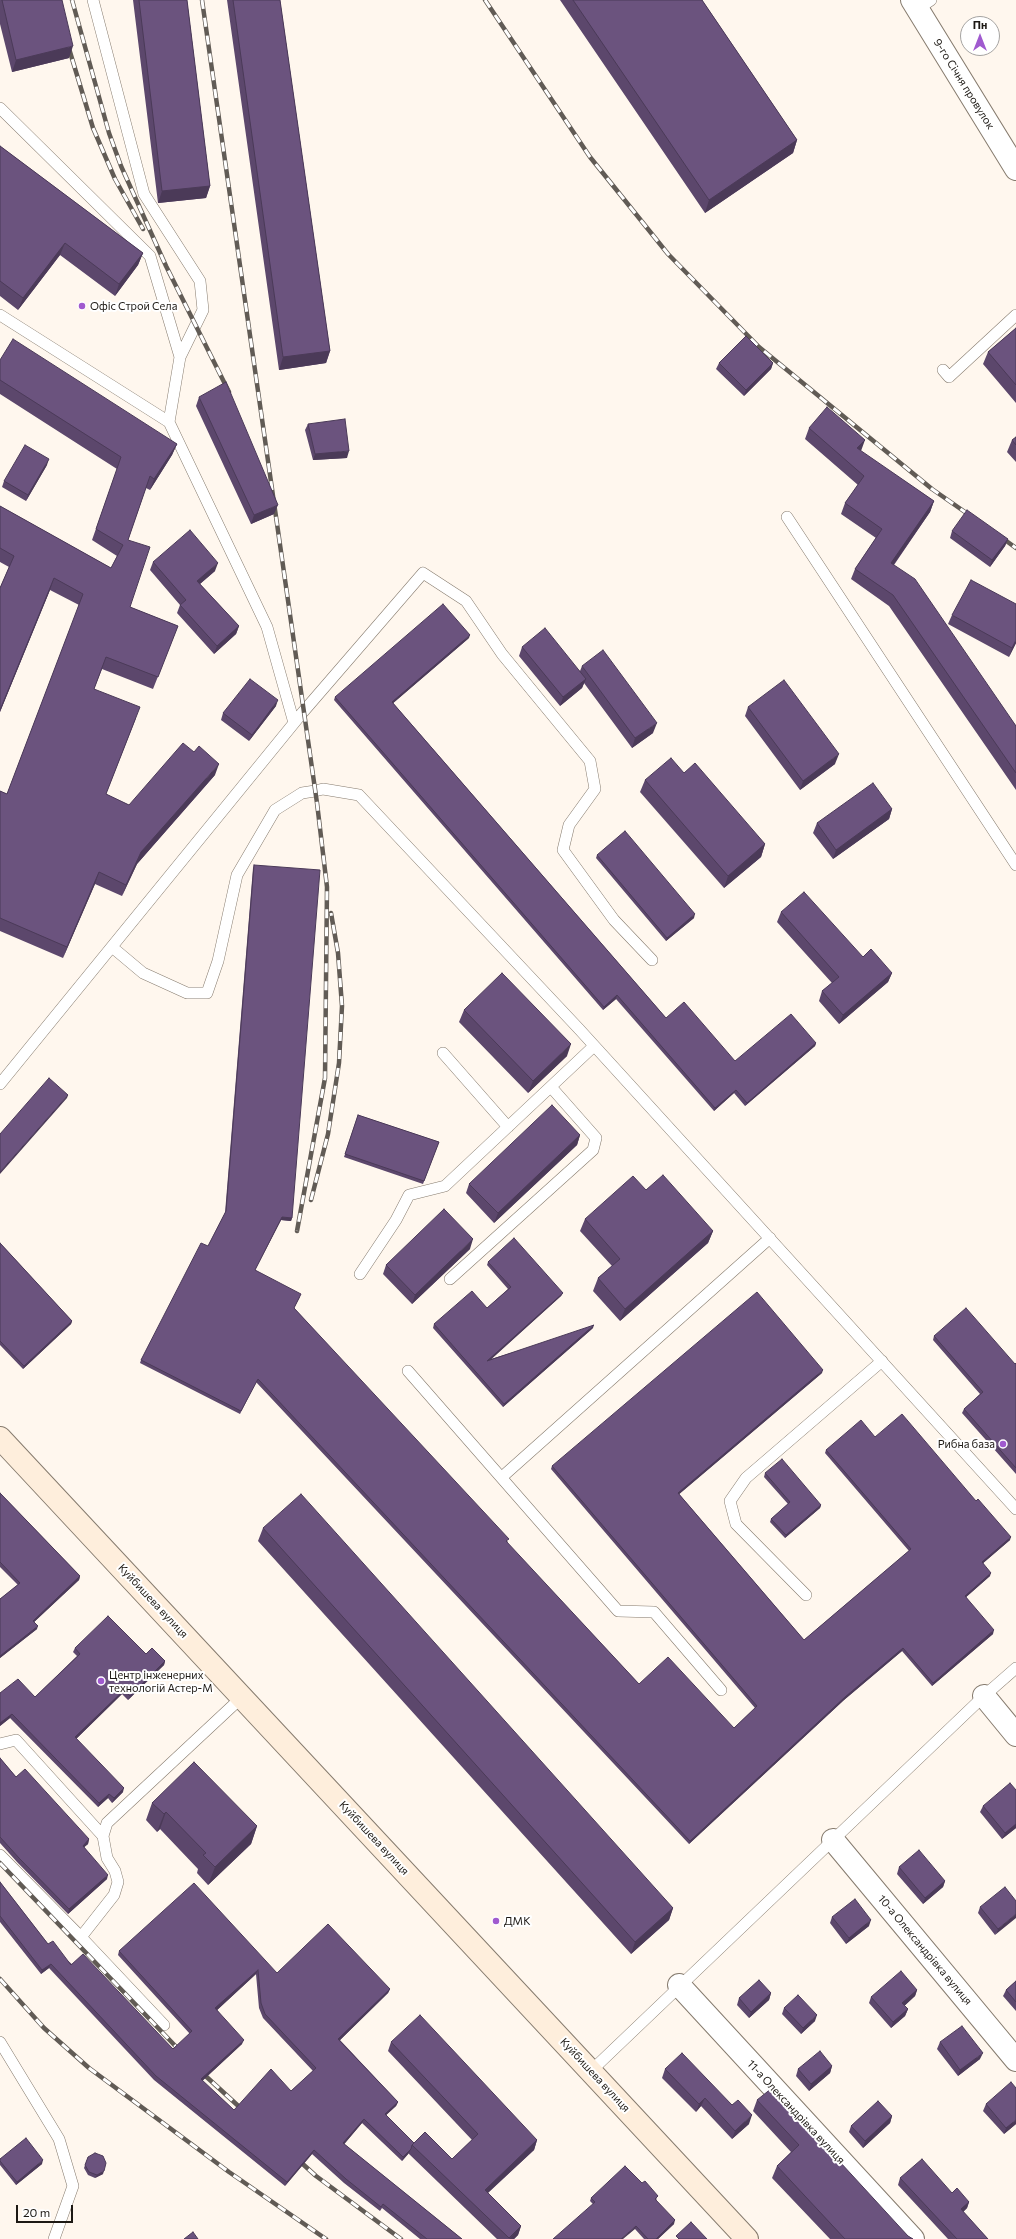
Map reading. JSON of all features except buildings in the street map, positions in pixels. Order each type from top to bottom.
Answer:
[{"type":"main road","name":"Куйбишева вулиця","points":[[0,1438],[592,2071],[747,2239]]},
{"type":"street","name":"9-го Січня провулок","points":[[920,3],[1016,169]]},
{"type":"street","points":[[984,1696],[1016,1735]]},
{"type":"street","name":"10-а Олександрівка вулиця","points":[[833,1840],[1016,2060]]},
{"type":"street","name":"11-а Олександрівка вулиця","points":[[680,1985],[913,2239]]},
{"type":"lane","points":[[93,0],[144,194],[200,281],[203,310],[180,357],[169,422]]},
{"type":"lane","points":[[0,108],[150,256],[180,357]]},
{"type":"lane","points":[[943,370],[949,377],[1016,315]]},
{"type":"lane","points":[[1,318],[169,422],[267,627],[294,723]]},
{"type":"lane","points":[[787,517],[1016,864]]},
{"type":"lane","points":[[0,1084],[294,723],[422,573],[466,601],[502,654],[590,761],[595,789],[569,825],[563,850],[614,920],[652,960]]},
{"type":"lane","points":[[112,947],[143,973],[188,993],[207,993],[218,961],[237,875],[276,810],[302,793],[323,789],[359,795],[594,1046],[1016,1509]]},
{"type":"lane","points":[[360,1274],[396,1220],[409,1195],[445,1186],[594,1046]]},
{"type":"lane","points":[[443,1053],[508,1127]]},
{"type":"lane","points":[[450,1279],[593,1150],[596,1138],[551,1087]]},
{"type":"lane","points":[[502,1477],[770,1238]]},
{"type":"lane","points":[[806,1595],[736,1524],[730,1500],[746,1478],[882,1362]]},
{"type":"lane","points":[[408,1371],[618,1611],[654,1612],[721,1690]]},
{"type":"lane","points":[[592,2071],[680,1985],[984,1696],[1016,1668]]},
{"type":"lane","points":[[81,1937],[114,1895],[118,1882],[115,1871],[107,1858],[103,1836],[107,1823],[242,1697]]},
{"type":"lane","points":[[0,1744],[16,1740],[103,1836]]},
{"type":"lane","points":[[0,1855],[81,1937],[164,2025]]},
{"type":"lane","points":[[0,2042],[59,2139],[73,2186],[54,2239]]},
{"type":"railway","points":[[72,0],[109,133],[121,166],[166,266],[229,392]]},
{"type":"railway","points":[[202,0],[317,803],[327,887],[325,1078],[297,1231]]},
{"type":"railway","points":[[485,0],[590,157],[668,254],[759,347],[932,489],[975,519]]},
{"type":"railway","points":[[67,42],[93,128],[115,179],[143,229]]},
{"type":"railway","points":[[998,535],[1016,548]]},
{"type":"railway","points":[[311,1200],[328,1134],[339,1063],[342,1006],[338,953],[331,913]]},
{"type":"railway","points":[[0,1863],[183,2054]]},
{"type":"railway","points":[[0,1979],[44,2028],[89,2068],[229,2172],[326,2239]]},
{"type":"railway","points":[[199,2070],[246,2113]]},
{"type":"railway","points":[[295,2157],[316,2176],[401,2239]]},
{"type":"place","name":"Офіс Строй Села","points":[[82,306]]},
{"type":"place","name":"Рибна база","points":[[1003,1444]]},
{"type":"place","name":"Центр інженерних технологій Астер-М","points":[[101,1681]]},
{"type":"place","name":"ДМК","points":[[496,1921]]}]
